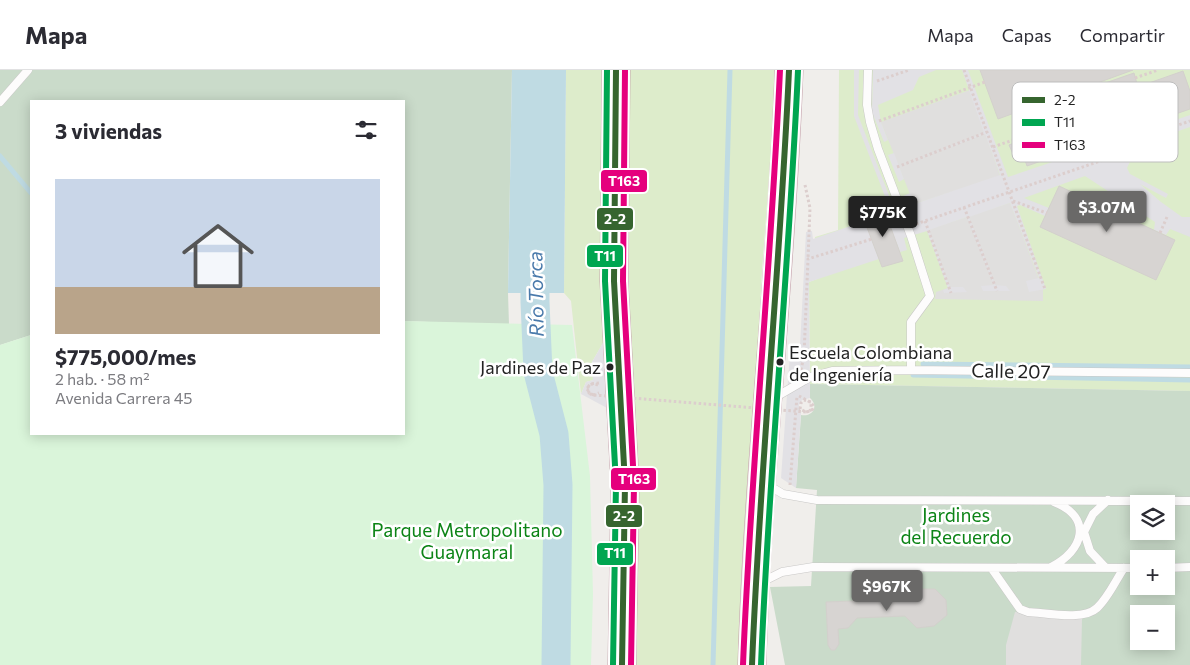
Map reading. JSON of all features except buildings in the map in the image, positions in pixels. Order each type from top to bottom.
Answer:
[{"type":"highway","points":[[616,70],[614,281],[625,484],[622,665]]},
{"type":"highway","points":[[752,665],[767,404],[787,126],[788,70]]},
{"type":"lane","points":[[0,102],[28,70]]},
{"type":"lane","points":[[868,70],[868,113],[878,149],[908,227],[930,296],[911,322],[911,370]]},
{"type":"lane","name":"Calle 207","points":[[767,404],[798,384],[820,373],[832,371],[1190,373]]},
{"type":"lane","points":[[762,482],[789,495],[817,500],[1190,501]]},
{"type":"lane","points":[[1048,500],[1063,506],[1071,513],[1078,521],[1079,532],[1078,544],[1072,553],[1049,568]]},
{"type":"lane","points":[[1104,567],[1090,550],[1084,532],[1092,514],[1108,500]]},
{"type":"lane","points":[[756,586],[782,572],[812,567],[1130,568]]},
{"type":"lane","points":[[1175,568],[1190,567]]},
{"type":"lane","points":[[992,569],[1020,609],[1028,612],[1081,615],[1099,607],[1124,568]]},
{"type":"path","points":[[874,83],[909,70]]},
{"type":"path","points":[[964,70],[1045,289]]},
{"type":"path","points":[[1135,78],[1158,70]]},
{"type":"path","points":[[879,121],[985,82]]},
{"type":"path","points":[[1178,125],[1190,121]]},
{"type":"path","points":[[897,167],[988,132]]},
{"type":"path","points":[[993,147],[1012,140]]},
{"type":"path","points":[[908,227],[1097,162]]},
{"type":"path","points":[[1013,201],[1047,213]]},
{"type":"path","points":[[964,207],[997,291]]},
{"type":"path","points":[[1160,233],[1167,216]]},
{"type":"path","points":[[925,221],[951,293]]},
{"type":"path","points":[[789,495],[798,384],[804,355],[808,259],[872,239]]},
{"type":"path","points":[[594,396],[590,395],[587,389],[589,385],[594,383],[589,386],[589,393],[592,395],[739,407],[787,410],[796,411],[806,412],[812,408],[811,402],[808,400],[804,400],[800,405],[800,409],[802,411],[804,412],[806,412],[811,410],[813,406],[812,402],[806,399]]},
{"type":"green space","name":"Jardines de Paz","points":[[0,70],[512,70],[509,325],[405,321],[405,100],[30,100],[30,335],[0,345]]},
{"type":"green space","points":[[566,70],[603,70],[603,343],[592,362],[593,380],[586,382],[581,394],[571,301],[564,293]]},
{"type":"green space","points":[[629,70],[777,70],[762,271],[740,665],[634,665],[638,510],[626,211]]},
{"type":"green space","points":[[839,70],[1190,70],[1190,391],[810,384],[809,282],[817,279],[815,237],[838,230]]},
{"type":"green space","name":"Parque Metropolitano Guaymaral","points":[[405,321],[572,325],[590,476],[593,594],[591,665],[0,665],[0,345],[30,335],[30,435],[405,435]]},
{"type":"green space","name":"Jardines del Recuerdo","points":[[810,384],[1190,391],[1190,665],[785,665],[770,587],[811,586],[817,490],[796,488],[801,415],[811,413],[814,407],[813,401],[810,398]]},
{"type":"shaded area","points":[[854,70],[859,70],[858,115],[895,211],[907,207],[903,196],[910,193],[914,204],[1000,175],[985,134],[899,166],[984,133],[962,70],[968,70],[1008,177],[1052,162],[1130,162],[1127,168],[1130,174],[1168,194],[1166,198],[1140,184],[1182,217],[1190,217],[1190,237],[1170,229],[1166,235],[1154,230],[1155,222],[1085,176],[1024,198],[1049,208],[1045,216],[1020,205],[1017,206],[1046,289],[1029,292],[1026,281],[1039,278],[1010,203],[969,217],[995,285],[1006,286],[1010,291],[983,291],[981,286],[994,285],[967,217],[929,230],[950,287],[963,287],[967,292],[944,293],[943,290],[948,288],[927,231],[904,238],[907,250],[900,252],[885,214],[891,212],[854,116]]},
{"type":"shaded area","points":[[873,70],[936,70],[919,77],[913,90],[878,105],[881,122],[888,140],[884,142],[872,112]]},
{"type":"shaded area","points":[[970,90],[1000,176],[914,204],[881,122]]},
{"type":"shaded area","points":[[1190,115],[1190,127],[1178,131],[1178,119]]},
{"type":"shaded area","points":[[894,153],[904,179],[899,182],[888,155]]},
{"type":"shaded area","points":[[1010,203],[1043,290],[1043,301],[935,299],[936,292],[948,288],[927,230]]},
{"type":"shaded area","points":[[865,221],[879,259],[809,282],[810,398],[802,400],[799,405],[801,413],[796,488],[781,478],[790,353],[800,346],[806,232],[812,231],[813,239]]},
{"type":"shaded area","points":[[603,343],[607,408],[581,394],[586,382],[593,380],[592,362]]},
{"type":"shaded area","points":[[1015,612],[1082,618],[1081,665],[1006,665],[1006,645]]},
{"type":"water","points":[[512,70],[566,70],[564,293],[508,293]]},
{"type":"waterway","points":[[713,665],[730,70]]},
{"type":"waterway","points":[[0,156],[30,192]]},
{"type":"waterway","name":"Río Torca","points":[[535,255],[538,372],[554,434],[558,485],[556,665]]},
{"type":"waterway","points":[[923,364],[1190,367]]},
{"type":"waterway","points":[[913,375],[1190,380]]},
{"type":"transit line","name":"T11","points":[[607,70],[605,281],[616,484],[613,665]]},
{"type":"transit line","name":"2-2","points":[[616,70],[614,281],[625,484],[622,665]]},
{"type":"transit line","name":"T163","points":[[625,70],[623,281],[634,484],[631,665]]},
{"type":"transit line","name":"T163","points":[[743,665],[780,70]]},
{"type":"transit line","name":"2-2","points":[[752,665],[789,70]]},
{"type":"transit line","name":"T11","points":[[761,665],[798,70]]},
{"type":"place","name":"Escuela Colombiana de Ingeniería","points":[[780,362]]},
{"type":"place","name":"Jardines de Paz","points":[[610,367]]}]
